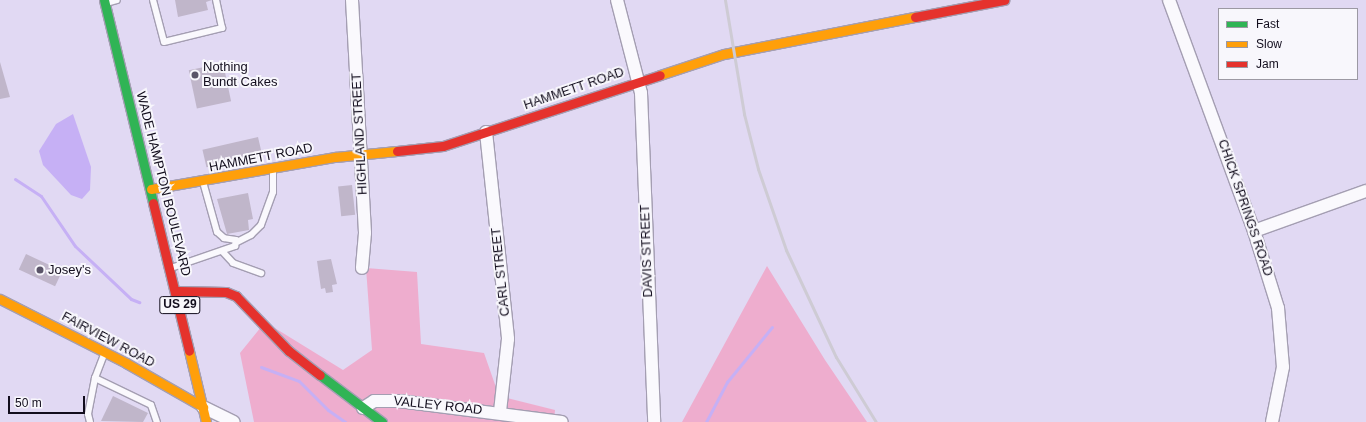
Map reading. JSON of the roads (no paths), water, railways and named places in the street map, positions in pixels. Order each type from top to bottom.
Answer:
[{"type":"street","name":"HIGHLAND STREET","points":[[352,0],[365,232],[362,268]]},
{"type":"street","name":"DAVIS STREET","points":[[617,0],[639,81],[654,422]]},
{"type":"street","name":"HAMMETT ROAD","points":[[151,189],[203,182],[361,154],[443,146],[724,54],[1004,0]]},
{"type":"street","name":"CHICK SPRINGS ROAD","points":[[1169,0],[1254,231],[1271,282],[1283,338],[1282,373],[1272,422]]},
{"type":"street","name":"WADE HAMPTON BOULEVARD","points":[[104,2],[177,291],[206,422]]},
{"type":"street","name":"CARL STREET","points":[[486,132],[508,339],[500,412]]},
{"type":"street","points":[[1254,231],[1366,191]]},
{"type":"street","points":[[177,291],[226,292],[236,296],[289,351],[382,422]]},
{"type":"street","name":"FAIRVIEW ROAD","points":[[0,299],[104,352],[203,407]]},
{"type":"street","name":"VALLEY ROAD","points":[[363,408],[374,401],[399,401],[500,412],[562,422]]},
{"type":"street","points":[[203,407],[234,422]]},
{"type":"lane","points":[[104,2],[117,0]]},
{"type":"lane","points":[[153,0],[164,42],[222,28],[216,0]]},
{"type":"lane","points":[[171,268],[235,246],[237,242],[251,235],[261,225],[273,192],[273,169]]},
{"type":"lane","points":[[203,182],[217,232],[237,242]]},
{"type":"lane","points":[[222,251],[233,263],[261,273]]},
{"type":"lane","points":[[90,422],[88,414],[95,378],[104,352]]},
{"type":"lane","points":[[95,378],[152,405],[156,422]]},
{"type":"waterway","points":[[15,179],[41,196],[75,246],[131,299],[139,302]]},
{"type":"waterway","points":[[706,422],[727,382],[772,327]]},
{"type":"waterway","points":[[261,367],[299,381],[328,410],[345,422]]},
{"type":"railway","points":[[725,0],[744,114],[758,169],[786,250],[836,357],[876,422]]},
{"type":"place","name":"Nothing Bundt Cakes","points":[[195,75]]},
{"type":"place","name":"Josey's","points":[[40,270]]}]
